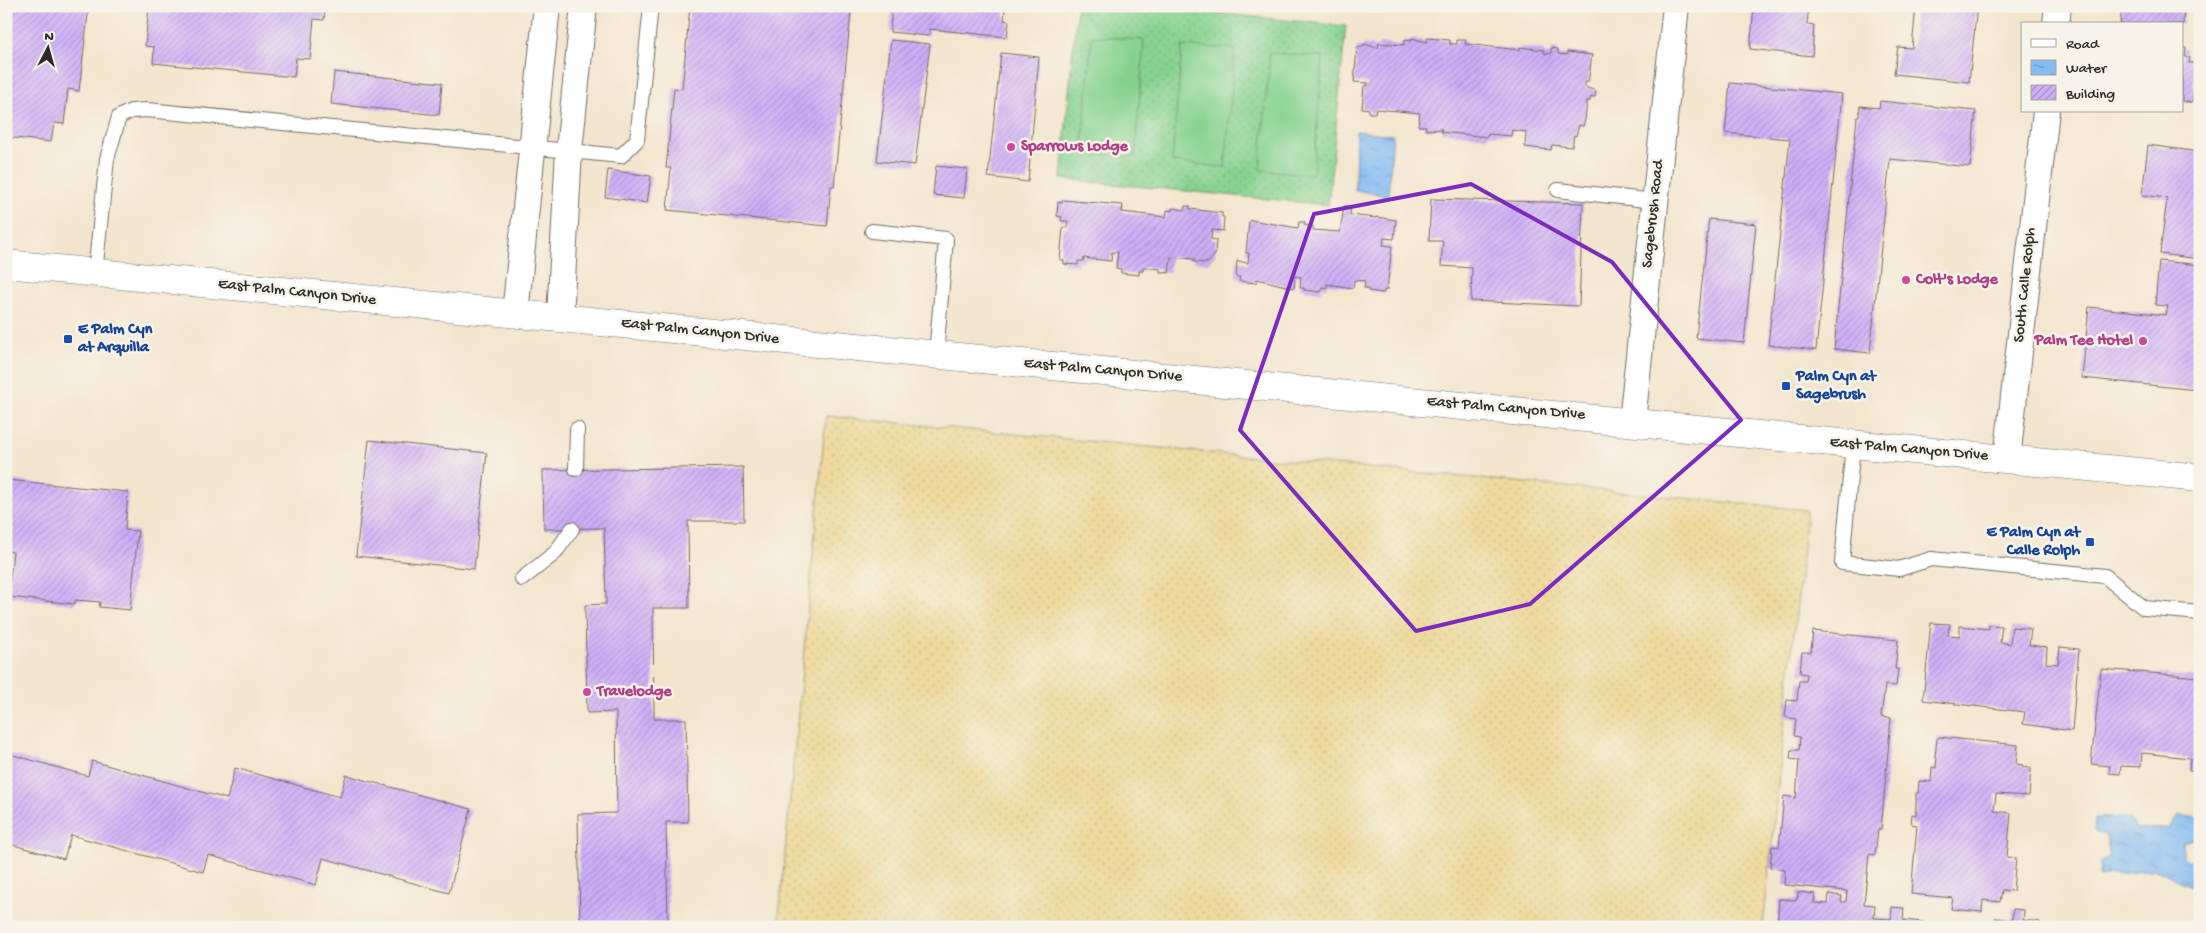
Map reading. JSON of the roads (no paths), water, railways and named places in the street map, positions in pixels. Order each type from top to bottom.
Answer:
[{"type":"main road","name":"East Palm Canyon Drive","points":[[6,264],[2200,478]]},
{"type":"street","points":[[515,314],[547,6]]},
{"type":"street","points":[[560,318],[569,150],[584,6]]},
{"type":"street","name":"Sagebrush Road","points":[[1632,422],[1676,6]]},
{"type":"street","points":[[2056,22],[2058,6]]},
{"type":"street","name":"South Calle Rolph","points":[[2007,459],[2046,112]]},
{"type":"lane","points":[[95,273],[107,158],[119,117],[131,111],[147,110],[621,156],[636,140],[651,6]]},
{"type":"lane","points":[[1558,190],[1655,201]]},
{"type":"lane","points":[[872,231],[946,239],[936,355]]},
{"type":"lane","points":[[576,469],[577,430]]},
{"type":"lane","points":[[1853,445],[1842,564],[1899,569],[1931,559],[2105,576],[2144,608],[2200,613]]},
{"type":"lane","points":[[522,579],[555,553],[572,529]]},
{"type":"water","points":[[1356,131],[1393,135],[1388,196],[1355,190]]},
{"type":"water","points":[[2179,816],[2200,818],[2200,837],[2183,842],[2183,857],[2198,868],[2192,887],[2156,869],[2099,877],[2100,863],[2110,856],[2106,836],[2094,831],[2095,818],[2128,818],[2136,830],[2168,828]]},
{"type":"place","name":"Sparrows Lodge","points":[[1011,147]]},
{"type":"place","name":"Colt's Lodge","points":[[1906,280]]},
{"type":"place","name":"E Palm Cyn at Arquilla","points":[[68,339]]},
{"type":"place","name":"Palm Tee Hotel","points":[[2143,341]]},
{"type":"place","name":"Palm Cyn at Sagebrush","points":[[1786,386]]},
{"type":"place","name":"E Palm Cyn at Calle Rolph","points":[[2090,542]]},
{"type":"place","name":"Travelodge","points":[[587,692]]}]
